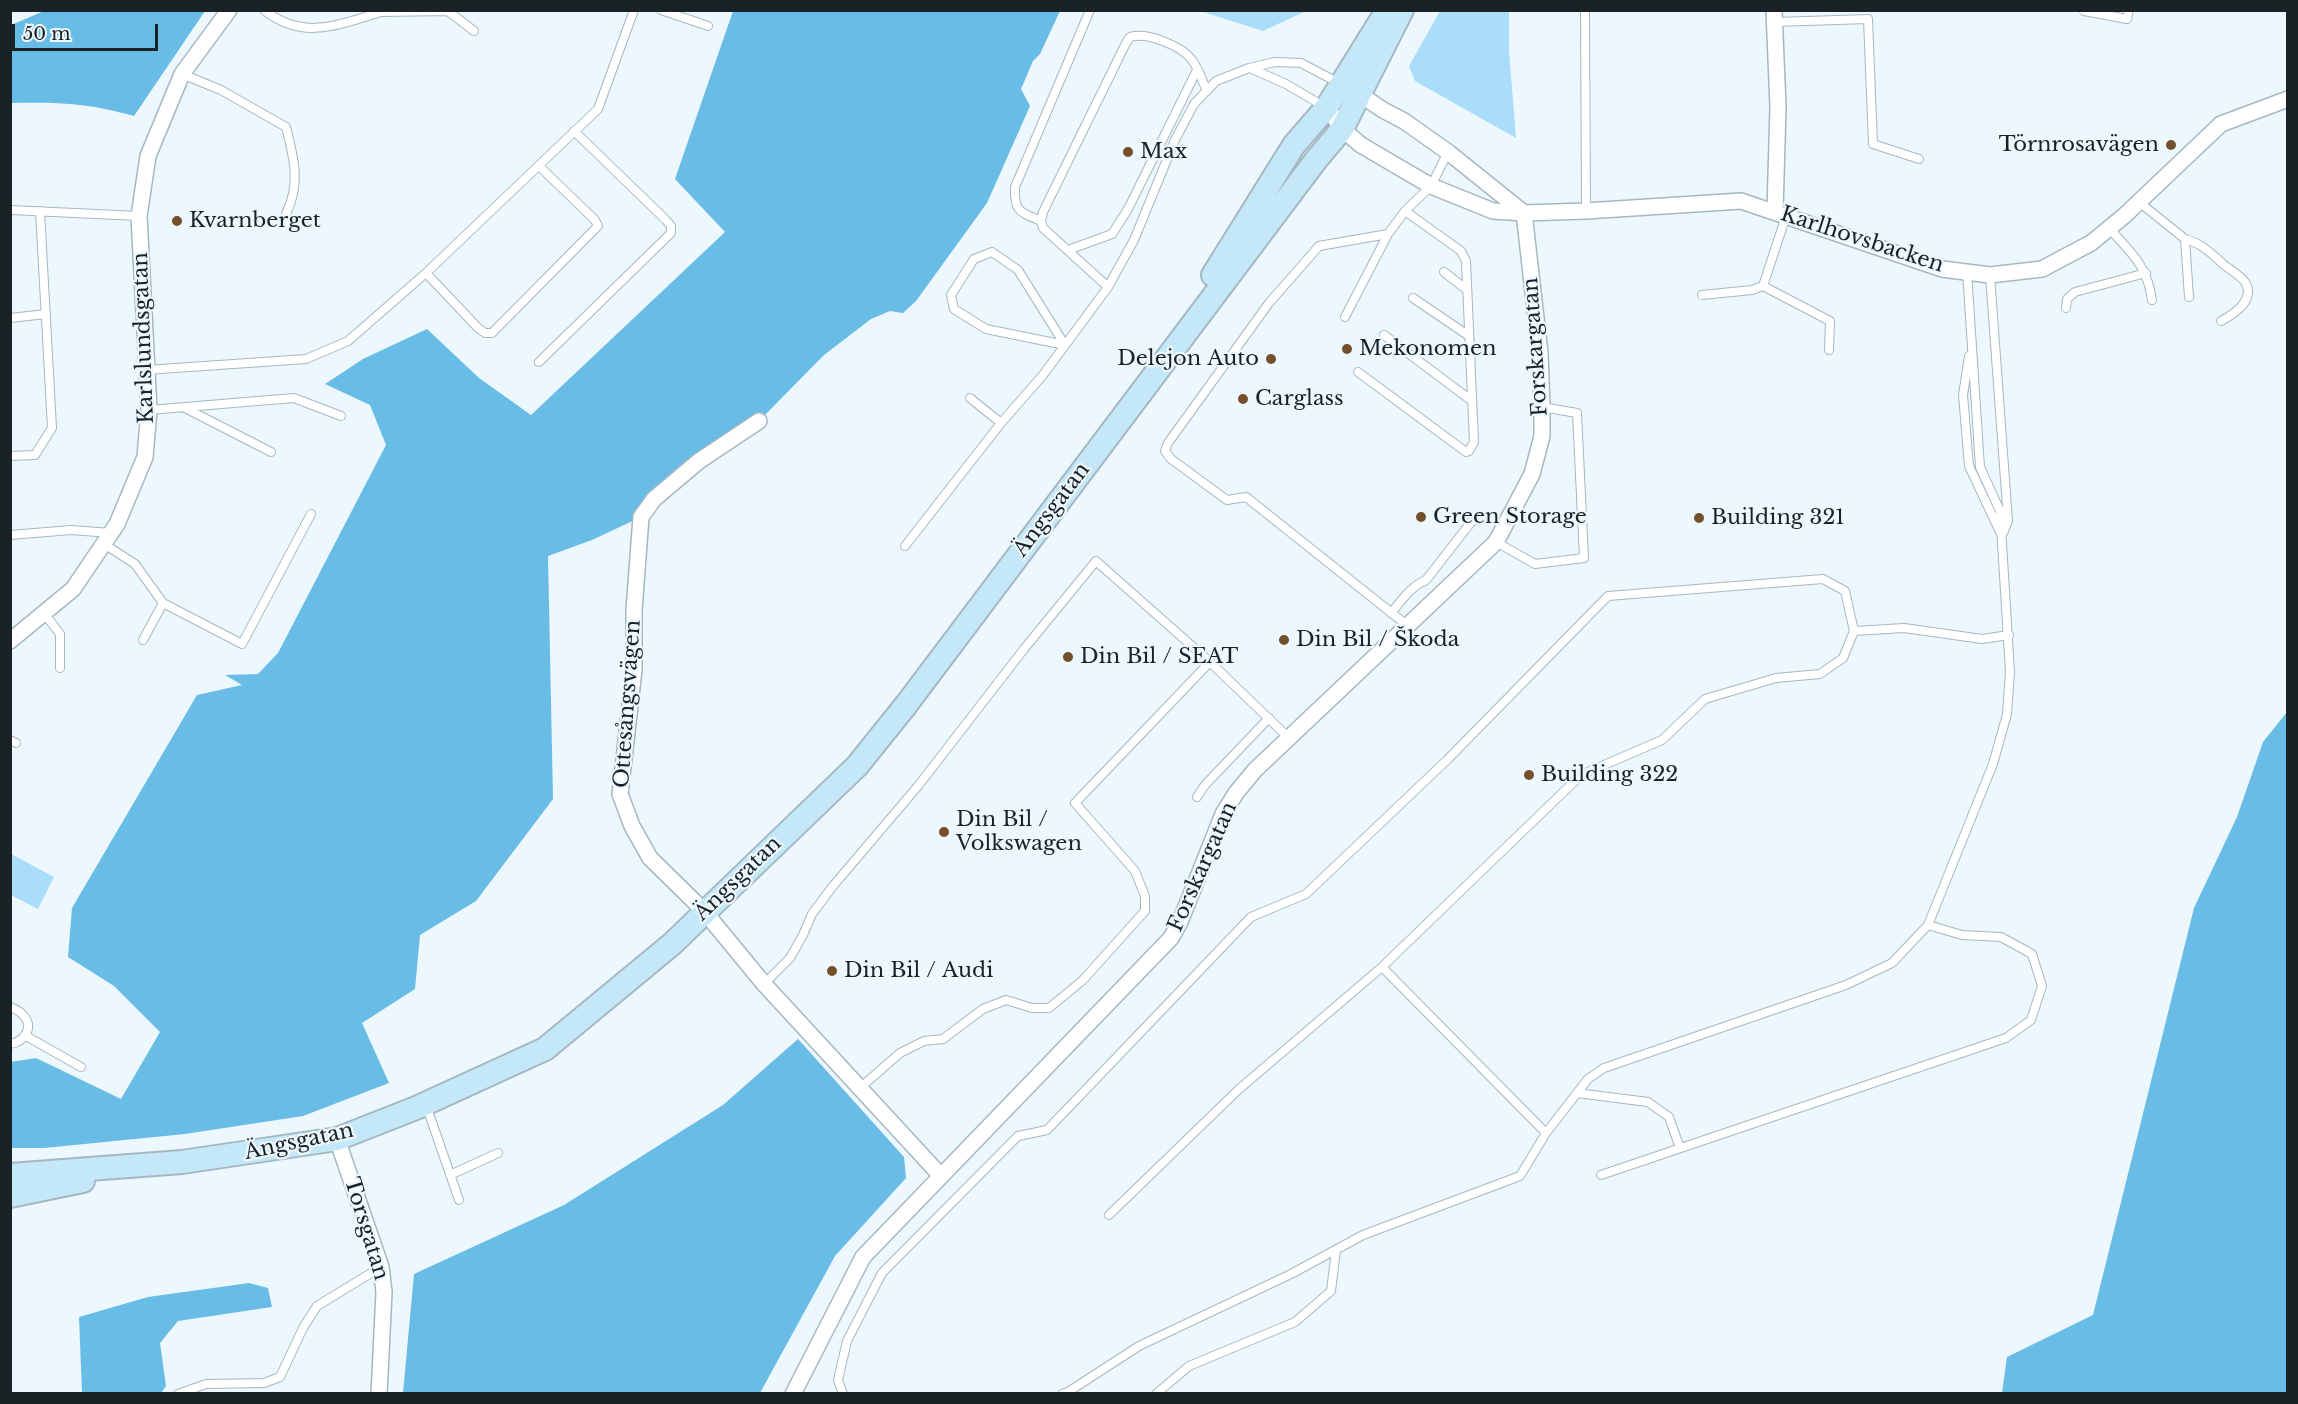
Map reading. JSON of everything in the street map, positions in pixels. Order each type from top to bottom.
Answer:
[{"type":"main road","points":[[1352,89],[1387,10]]},
{"type":"main road","points":[[1352,89],[1402,10]]},
{"type":"main road","name":"Ängsgatan","points":[[1144,386],[1294,145],[1327,107],[1352,89]]},
{"type":"main road","name":"Ängsgatan","points":[[10,1196],[182,1162],[337,1139],[426,1104],[545,1049],[672,944],[857,766],[1316,160],[1342,129],[1352,89]]},
{"type":"main road","name":"Ängsgatan","points":[[10,1174],[182,1162]]},
{"type":"street","name":"Karlslundsgatan","points":[[10,641],[73,589],[117,525],[145,457],[149,410],[139,216],[148,156],[182,74],[229,10]]},
{"type":"street","points":[[1774,16],[1781,213]]},
{"type":"street","points":[[1352,89],[1448,152],[1524,213]]},
{"type":"street","name":"Karlhovsbacken","points":[[1524,213],[1586,212],[1741,201],[1942,268],[1990,275],[2042,269],[2091,243],[2139,202],[2221,124],[2288,99]]},
{"type":"street","points":[[1327,107],[1342,129],[1361,145],[1431,186],[1493,211],[1524,213]]},
{"type":"street","name":"Forskargatan","points":[[793,1394],[863,1257],[1171,938],[1180,922],[1227,807],[1236,793],[1255,770],[1496,542],[1532,474],[1542,436],[1540,353],[1524,213]]},
{"type":"street","name":"Ottesångsvägen","points":[[759,421],[699,461],[654,498],[641,517],[634,610],[634,670],[620,794],[632,826],[650,858],[704,911],[764,984],[941,1176]]},
{"type":"street","name":"Torsgatan","points":[[337,1139],[381,1267],[384,1292],[380,1394]]},
{"type":"lane","points":[[264,10],[285,24],[304,29],[319,29],[381,11],[448,11],[474,31]]},
{"type":"lane","points":[[146,370],[306,359],[348,341],[426,273],[602,104],[634,10]]},
{"type":"lane","points":[[661,10],[678,13],[708,26]]},
{"type":"lane","points":[[1041,221],[1020,212],[1014,204],[1015,187],[1090,10]]},
{"type":"lane","points":[[1585,10],[1586,212]]},
{"type":"lane","points":[[2084,11],[2127,19],[2129,10]]},
{"type":"lane","points":[[1774,16],[1868,19],[1873,144],[1919,159]]},
{"type":"lane","points":[[1108,287],[1042,228],[1041,221],[1043,212],[1130,37],[1146,35],[1177,48],[1191,58],[1207,91]]},
{"type":"lane","points":[[905,546],[1001,423],[1043,375],[1108,287],[1134,240],[1175,140],[1194,104],[1216,81],[1249,68],[1275,62],[1300,63],[1352,89]]},
{"type":"lane","points":[[1249,68],[1286,84],[1327,107]]},
{"type":"lane","points":[[1068,250],[1112,234],[1128,209],[1197,70]]},
{"type":"lane","points":[[182,74],[221,90],[286,127],[295,177],[294,198],[286,214]]},
{"type":"lane","points":[[539,362],[671,232],[665,219],[574,131]]},
{"type":"lane","points":[[1345,317],[1388,234],[1405,211],[1431,186],[1448,152]]},
{"type":"lane","points":[[426,273],[478,328],[485,333],[492,333],[598,226],[595,220],[539,166]]},
{"type":"lane","points":[[2139,202],[2185,239],[2197,242],[2245,282],[2247,293],[2244,304],[2234,315],[2222,321]]},
{"type":"lane","points":[[10,210],[139,216]]},
{"type":"lane","points":[[10,456],[35,455],[52,428],[40,211]]},
{"type":"lane","points":[[1358,372],[1466,452],[1469,451],[1474,442],[1466,261],[1461,251],[1405,211]]},
{"type":"lane","points":[[1763,286],[1781,213]]},
{"type":"lane","points":[[2109,228],[2146,273],[2152,300]]},
{"type":"lane","points":[[1388,234],[1319,246],[1269,303],[1201,395],[1167,444],[1165,451],[1171,459],[1227,500],[1245,497],[1407,626]]},
{"type":"lane","points":[[2185,239],[2189,297]]},
{"type":"lane","points":[[992,252],[1018,270],[1065,345],[986,329],[954,309],[951,295],[975,259],[992,252]]},
{"type":"lane","points":[[1444,272],[1467,290]]},
{"type":"lane","points":[[1062,1394],[1139,1346],[1291,1274],[1363,1235],[1520,1176],[1546,1133],[1577,1093],[1588,1079],[1604,1068],[1846,985],[1892,963],[1928,925],[1993,764],[2007,714],[2010,672],[2000,511],[1980,467],[1967,272]]},
{"type":"lane","points":[[2066,308],[2067,299],[2075,292],[2146,273]]},
{"type":"lane","points":[[1990,275],[2008,521],[2002,536]]},
{"type":"lane","points":[[1702,294],[1752,290],[1763,286],[1830,321],[1829,350]]},
{"type":"lane","points":[[1413,298],[1469,336]]},
{"type":"lane","points":[[10,318],[46,314]]},
{"type":"lane","points":[[1384,335],[1472,401]]},
{"type":"lane","points":[[149,410],[294,398],[341,416]]},
{"type":"lane","points":[[970,398],[1001,423]]},
{"type":"lane","points":[[184,407],[271,452]]},
{"type":"lane","points":[[1496,542],[1535,564],[1584,558],[1577,413],[1542,407]]},
{"type":"lane","points":[[10,536],[71,530],[107,539],[135,564],[163,603],[242,644],[310,514]]},
{"type":"lane","points":[[1391,613],[1409,591],[1426,580],[1472,521]]},
{"type":"lane","points":[[764,984],[790,958],[812,914],[826,895],[918,786],[1024,649],[1096,561],[1210,662],[1289,738]]},
{"type":"lane","points":[[843,1394],[838,1380],[848,1341],[882,1273],[1018,1136],[1047,1130],[1251,917],[1306,894],[1448,759],[1608,596],[1823,579],[1845,591],[1854,631],[1844,658],[1820,674],[1776,678],[1705,699],[1662,740],[1581,774],[1382,967],[1238,1090],[1109,1215]]},
{"type":"lane","points":[[143,640],[163,603]]},
{"type":"lane","points":[[44,613],[60,634],[60,668]]},
{"type":"lane","points":[[1854,631],[1904,628],[1982,639],[2008,635]]},
{"type":"lane","points":[[860,1088],[900,1053],[924,1041],[944,1039],[983,1009],[1006,1000],[1032,1008],[1049,1008],[1083,980],[1145,911],[1145,896],[1135,871],[1074,803],[1210,662]]},
{"type":"lane","points":[[1197,797],[1205,785],[1269,718]]},
{"type":"lane","points":[[1601,1175],[2006,1038],[2031,1020],[2042,986],[2032,954],[2001,937],[1962,935],[1928,925]]},
{"type":"lane","points":[[1382,967],[1546,1133]]},
{"type":"lane","points":[[10,1007],[22,1013],[26,1018],[28,1030],[21,1041],[10,1044]]},
{"type":"lane","points":[[26,1036],[81,1067]]},
{"type":"lane","points":[[1577,1093],[1648,1102],[1669,1118],[1680,1148]]},
{"type":"lane","points":[[426,1104],[459,1200]]},
{"type":"lane","points":[[450,1175],[498,1153]]},
{"type":"lane","points":[[1156,1394],[1189,1366],[1295,1322],[1331,1291],[1336,1250]]},
{"type":"lane","points":[[178,1394],[206,1384],[264,1383],[280,1377],[303,1328],[317,1306],[381,1267]]},
{"type":"shaded area","points":[[44,11],[205,11],[134,116],[73,104],[11,103],[11,25]]},
{"type":"shaded area","points":[[733,11],[1060,11],[1021,89],[1030,106],[987,203],[916,301],[903,313],[890,311],[871,319],[824,355],[759,421],[641,517],[592,540],[548,556],[553,799],[476,901],[420,935],[415,989],[362,1023],[389,1083],[303,1116],[185,1134],[44,1148],[11,1148],[10,1062],[36,1058],[121,1099],[160,1032],[114,986],[68,957],[72,908],[197,695],[242,685],[225,675],[258,674],[278,653],[386,445],[370,405],[325,384],[363,359],[427,329],[479,378],[531,415],[725,232],[675,179]]},
{"type":"shaded area","points":[[1200,11],[1306,11],[1263,31]]},
{"type":"shaded area","points":[[1440,11],[1509,11],[1509,51],[1516,138],[1415,81],[1409,66]]},
{"type":"shaded area","points":[[2287,712],[2287,1393],[2002,1393],[2007,1357],[2093,1315],[2194,908],[2237,817],[2263,742]]},
{"type":"shaded area","points":[[11,854],[54,877],[38,909],[11,895]]},
{"type":"shaded area","points":[[798,1039],[904,1157],[906,1178],[835,1256],[760,1393],[403,1393],[414,1274],[564,1205],[723,1105]]},
{"type":"shaded area","points":[[249,1283],[268,1288],[272,1307],[178,1321],[160,1343],[166,1386],[161,1393],[82,1393],[79,1317],[148,1297]]},
{"type":"place","name":"Törnrosavägen","points":[[2171,145]]},
{"type":"place","name":"Max","points":[[1128,152]]},
{"type":"place","name":"Kvarnberget","points":[[177,221]]},
{"type":"place","name":"Mekonomen","points":[[1347,349]]},
{"type":"place","name":"Delejon Auto","points":[[1271,359]]},
{"type":"place","name":"Carglass","points":[[1243,399]]},
{"type":"place","name":"Green Storage","points":[[1421,517]]},
{"type":"place","name":"Building 321","points":[[1699,518]]},
{"type":"place","name":"Din Bil / Škoda","points":[[1284,640]]},
{"type":"place","name":"Din Bil / SEAT","points":[[1068,657]]},
{"type":"place","name":"Building 322","points":[[1529,775]]},
{"type":"place","name":"Din Bil / Volkswagen","points":[[944,832]]},
{"type":"place","name":"Din Bil / Audi","points":[[832,971]]}]
